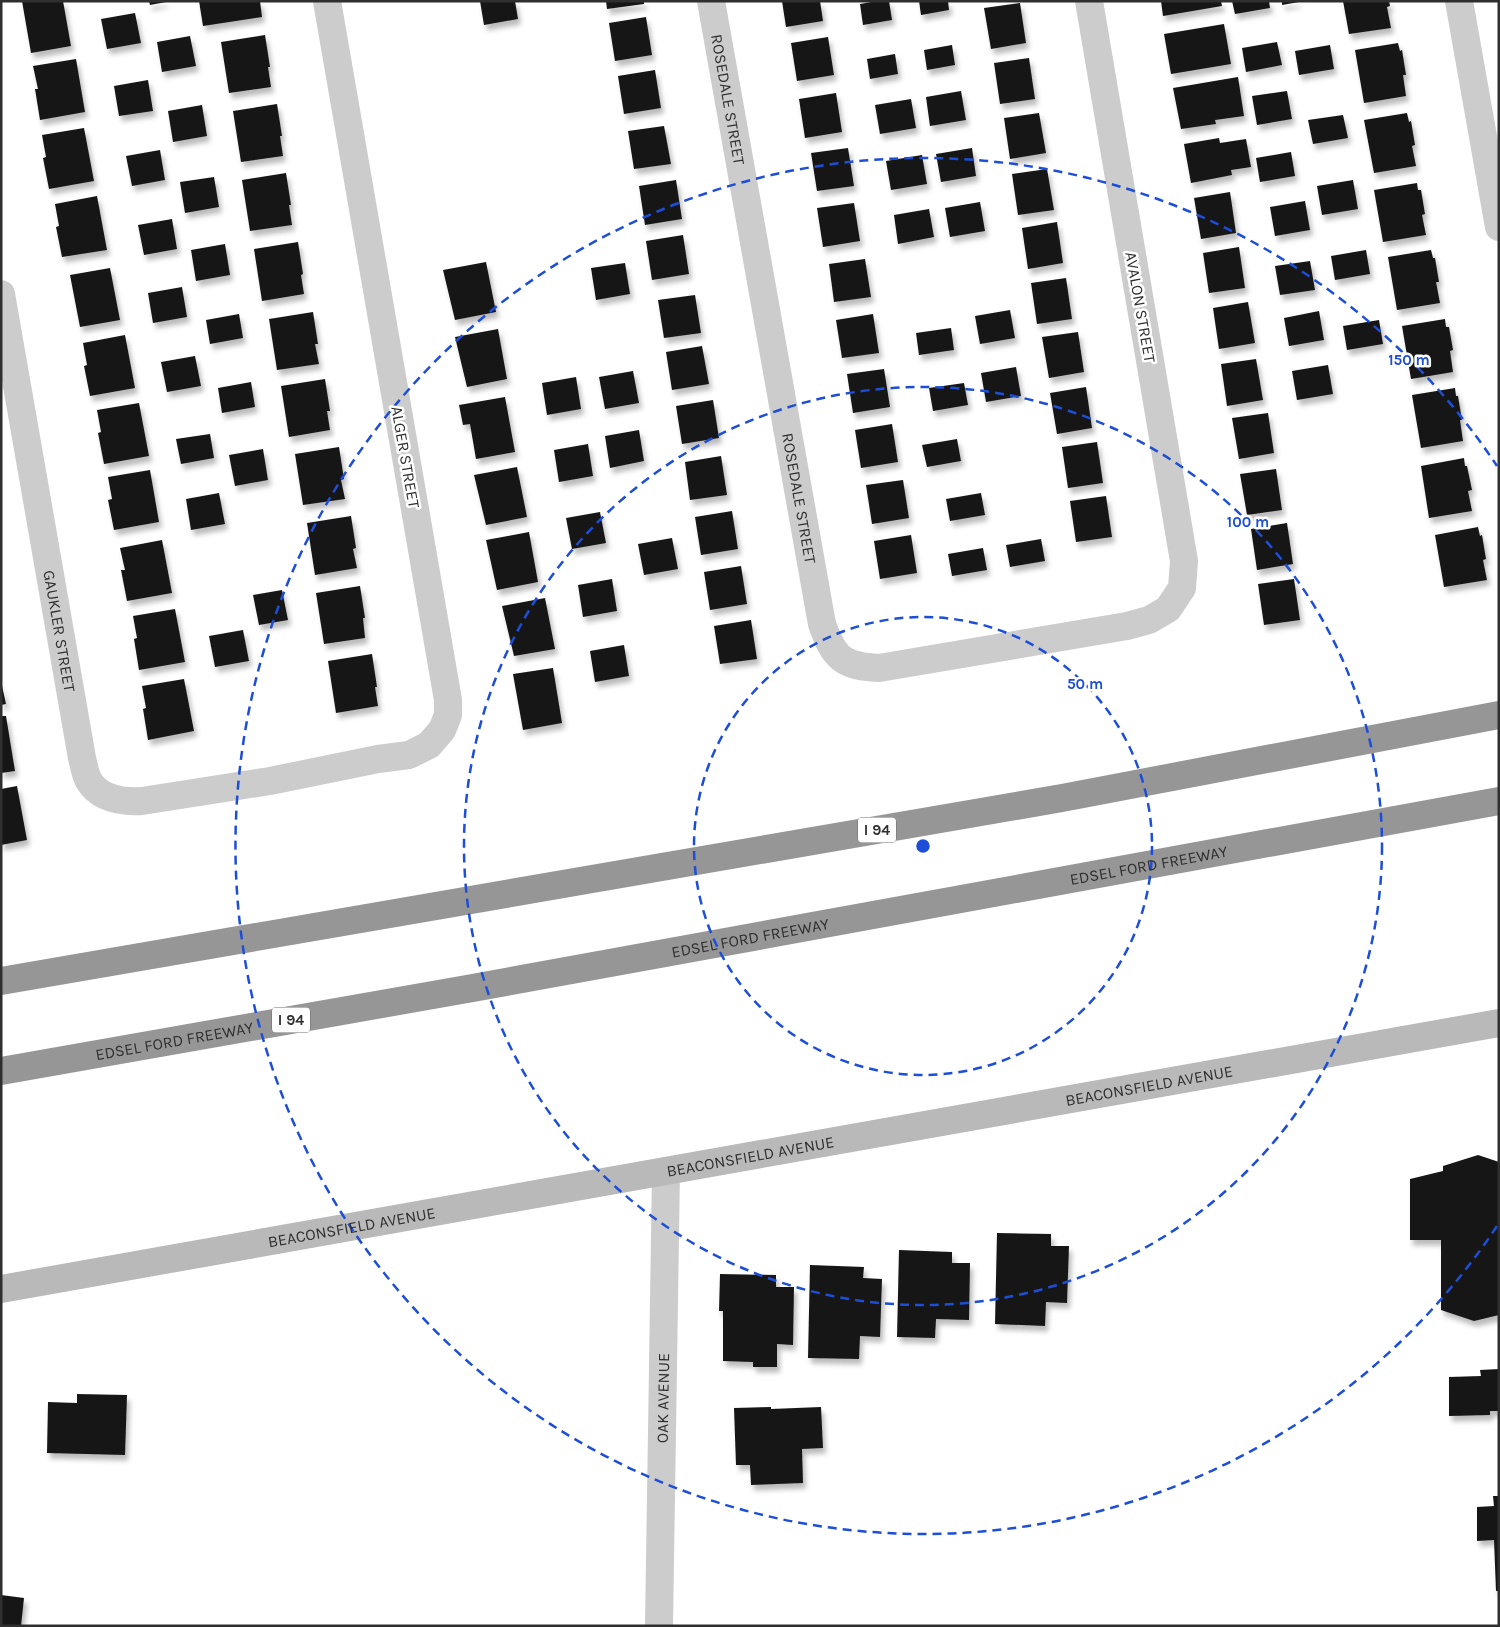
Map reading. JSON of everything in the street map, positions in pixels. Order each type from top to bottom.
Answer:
[{"type":"highway","name":"I 94","points":[[1,981],[1052,800],[1499,716]]},
{"type":"highway","name":"EDSEL FORD FREEWAY","points":[[1,1071],[496,984],[1499,801]]},
{"type":"highway","points":[[1,1089],[115,1050]]},
{"type":"street","name":"ALGER STREET","points":[[270,781],[378,758],[409,755],[429,745],[442,730],[448,715],[448,700],[327,1]]},
{"type":"street","name":"ROSEDALE STREET","points":[[711,1],[822,624],[830,646],[841,659],[860,667],[879,668],[1127,626],[1149,620],[1168,610]]},
{"type":"street","name":"AVALON STREET","points":[[1089,1],[1184,561],[1182,588],[1168,610]]},
{"type":"street","points":[[1460,1],[1499,227]]},
{"type":"street","name":"GAUKLER STREET","points":[[1,294],[80,748],[88,780],[104,794],[125,802],[270,781]]},
{"type":"street","name":"BEACONSFIELD AVENUE","points":[[1,1290],[1499,1023]]},
{"type":"street","name":"OAK AVENUE","points":[[659,1626],[666,1171]]},
{"type":"building","points":[[22,1],[63,1],[71,46],[31,53]]},
{"type":"building","points":[[149,1],[165,1],[166,2],[150,5]]},
{"type":"building","points":[[199,1],[260,1],[262,17],[203,26]]},
{"type":"building","points":[[480,1],[515,1],[518,19],[484,25]]},
{"type":"building","points":[[606,1],[644,1],[644,4],[607,9]]},
{"type":"building","points":[[782,1],[820,1],[823,21],[786,27]]},
{"type":"building","points":[[889,1],[892,20],[863,25],[860,4]]},
{"type":"building","points":[[919,1],[948,1],[949,10],[921,15]]},
{"type":"building","points":[[1161,1],[1221,1],[1222,6],[1163,16]]},
{"type":"building","points":[[1232,1],[1269,1],[1270,8],[1235,14]]},
{"type":"building","points":[[1282,1],[1299,1],[1299,2],[1282,5]]},
{"type":"building","points":[[1343,1],[1389,1],[1390,6],[1387,7],[1391,28],[1349,34]]},
{"type":"building","points":[[1020,3],[1026,43],[991,49],[984,8]]},
{"type":"building","points":[[135,13],[141,43],[107,49],[101,19]]},
{"type":"building","points":[[646,17],[652,55],[615,61],[609,23]]},
{"type":"building","points":[[1224,24],[1231,64],[1171,74],[1164,34]]},
{"type":"building","points":[[265,35],[271,87],[229,93],[221,42]]},
{"type":"building","points":[[190,36],[196,66],[162,72],[157,42]]},
{"type":"building","points":[[828,37],[834,75],[797,81],[791,43]]},
{"type":"building","points":[[1277,42],[1282,65],[1246,72],[1242,48]]},
{"type":"building","points":[[1398,43],[1400,51],[1402,50],[1406,75],[1403,75],[1406,96],[1364,103],[1355,50]]},
{"type":"building","points":[[952,45],[955,65],[927,70],[924,50]]},
{"type":"building","points":[[1330,45],[1334,69],[1299,75],[1295,51]]},
{"type":"building","points":[[895,54],[898,74],[870,79],[867,59]]},
{"type":"building","points":[[1029,58],[1035,99],[1000,104],[994,63]]},
{"type":"building","points":[[76,59],[85,112],[40,120],[35,89],[38,89],[33,66]]},
{"type":"building","points":[[655,70],[661,108],[624,114],[618,76]]},
{"type":"building","points":[[1238,77],[1244,116],[1215,120],[1216,124],[1181,129],[1173,88]]},
{"type":"building","points":[[148,80],[153,111],[119,116],[114,86]]},
{"type":"building","points":[[961,91],[966,120],[930,126],[926,97]]},
{"type":"building","points":[[1287,91],[1292,119],[1257,125],[1252,96]]},
{"type":"building","points":[[836,93],[842,132],[805,138],[799,99]]},
{"type":"building","points":[[911,99],[916,128],[880,134],[875,105]]},
{"type":"building","points":[[277,104],[283,156],[241,162],[233,111]]},
{"type":"building","points":[[202,105],[207,136],[173,142],[168,111]]},
{"type":"building","points":[[1039,113],[1046,153],[1010,159],[1004,118]]},
{"type":"building","points":[[1407,113],[1409,122],[1411,121],[1415,145],[1412,146],[1416,166],[1374,173],[1364,120]]},
{"type":"building","points":[[1343,115],[1348,138],[1313,144],[1308,120]]},
{"type":"building","points":[[664,126],[671,164],[634,169],[628,131]]},
{"type":"building","points":[[84,128],[94,181],[49,189],[43,158],[46,157],[42,135]]},
{"type":"building","points":[[1219,138],[1220,143],[1246,139],[1251,167],[1231,170],[1232,175],[1191,183],[1184,144]]},
{"type":"building","points":[[848,148],[854,186],[817,191],[811,153]]},
{"type":"building","points":[[972,148],[976,176],[941,182],[936,154]]},
{"type":"building","points":[[160,150],[165,180],[132,186],[126,156]]},
{"type":"building","points":[[1291,152],[1295,176],[1260,182],[1256,158]]},
{"type":"building","points":[[922,155],[927,184],[891,190],[886,161]]},
{"type":"building","points":[[1047,169],[1054,210],[1018,215],[1012,174]]},
{"type":"building","points":[[286,173],[292,225],[250,231],[242,180]]},
{"type":"building","points":[[214,177],[219,207],[185,213],[180,182]]},
{"type":"building","points":[[676,180],[682,219],[645,225],[639,186]]},
{"type":"building","points":[[1353,180],[1358,209],[1322,215],[1317,186]]},
{"type":"building","points":[[1417,183],[1418,190],[1421,190],[1425,214],[1422,215],[1426,235],[1383,242],[1374,190]]},
{"type":"building","points":[[1230,192],[1236,233],[1201,239],[1194,198]]},
{"type":"building","points":[[97,196],[107,250],[62,257],[56,227],[59,226],[55,204]]},
{"type":"building","points":[[1305,201],[1310,230],[1275,236],[1270,207]]},
{"type":"building","points":[[980,202],[985,231],[950,237],[945,208]]},
{"type":"building","points":[[854,203],[860,241],[823,247],[817,208]]},
{"type":"building","points":[[929,209],[934,237],[898,244],[894,215]]},
{"type":"building","points":[[172,219],[177,249],[144,255],[138,225]]},
{"type":"building","points":[[1057,222],[1063,263],[1028,269],[1022,228]]},
{"type":"building","points":[[683,235],[689,274],[652,280],[646,241]]},
{"type":"building","points":[[298,242],[304,294],[262,301],[254,249]]},
{"type":"building","points":[[225,244],[230,275],[196,281],[191,250]]},
{"type":"building","points":[[1239,247],[1245,288],[1209,293],[1203,253]]},
{"type":"building","points":[[1366,250],[1370,274],[1335,280],[1331,256]]},
{"type":"building","points":[[1431,250],[1433,258],[1435,258],[1439,282],[1436,282],[1440,303],[1397,310],[1388,257]]},
{"type":"building","points":[[865,259],[871,297],[834,302],[829,264]]},
{"type":"building","points":[[1310,261],[1315,290],[1280,295],[1275,266]]},
{"type":"building","points":[[486,262],[496,312],[455,320],[443,270]]},
{"type":"building","points":[[625,263],[630,294],[596,300],[591,268]]},
{"type":"building","points":[[110,268],[120,320],[80,327],[70,275]]},
{"type":"building","points":[[1066,278],[1072,319],[1037,324],[1031,283]]},
{"type":"building","points":[[182,287],[187,317],[153,323],[148,293]]},
{"type":"building","points":[[695,295],[701,333],[664,338],[658,300]]},
{"type":"building","points":[[1248,302],[1255,343],[1219,349],[1213,308]]},
{"type":"building","points":[[1010,310],[1015,338],[980,344],[975,316]]},
{"type":"building","points":[[1319,311],[1324,340],[1289,346],[1284,318]]},
{"type":"building","points":[[313,312],[318,344],[315,344],[319,364],[277,370],[269,319]]},
{"type":"building","points":[[239,314],[243,338],[210,344],[206,320]]},
{"type":"building","points":[[873,314],[879,353],[842,358],[836,320]]},
{"type":"building","points":[[1445,319],[1446,327],[1449,327],[1453,350],[1450,351],[1453,372],[1411,379],[1402,326]]},
{"type":"building","points":[[1379,320],[1383,344],[1347,350],[1343,326]]},
{"type":"building","points":[[951,328],[954,350],[919,355],[916,333]]},
{"type":"building","points":[[498,329],[507,379],[467,387],[455,337]]},
{"type":"building","points":[[1078,332],[1084,372],[1049,378],[1042,337]]},
{"type":"building","points":[[125,335],[135,388],[90,396],[84,366],[87,365],[83,343]]},
{"type":"building","points":[[702,346],[709,384],[672,390],[666,352]]},
{"type":"building","points":[[195,356],[201,386],[167,392],[161,362]]},
{"type":"building","points":[[1256,359],[1263,400],[1227,406],[1221,364]]},
{"type":"building","points":[[1328,365],[1333,394],[1297,400],[1292,371]]},
{"type":"building","points":[[1016,367],[1021,396],[986,402],[981,373]]},
{"type":"building","points":[[884,369],[890,407],[853,413],[847,374]]},
{"type":"building","points":[[633,371],[639,403],[605,409],[599,377]]},
{"type":"building","points":[[576,377],[581,409],[547,415],[542,383]]},
{"type":"building","points":[[325,379],[330,411],[327,411],[330,430],[289,437],[281,386]]},
{"type":"building","points":[[251,382],[255,407],[222,413],[218,388]]},
{"type":"building","points":[[964,383],[968,405],[933,411],[929,388]]},
{"type":"building","points":[[1086,387],[1092,428],[1057,434],[1050,393]]},
{"type":"building","points":[[1455,388],[1462,420],[1460,420],[1463,441],[1421,448],[1412,395]]},
{"type":"building","points":[[505,397],[515,452],[476,459],[470,424],[463,425],[459,405]]},
{"type":"building","points":[[713,400],[719,438],[682,444],[676,406]]},
{"type":"building","points":[[139,403],[149,456],[104,464],[98,433],[101,432],[97,410]]},
{"type":"building","points":[[1268,413],[1274,453],[1239,459],[1232,418]]},
{"type":"building","points":[[892,424],[898,462],[861,468],[855,430]]},
{"type":"building","points":[[639,430],[644,461],[610,468],[605,436]]},
{"type":"building","points":[[210,434],[214,458],[181,464],[176,439]]},
{"type":"building","points":[[957,439],[961,461],[927,467],[922,445]]},
{"type":"building","points":[[1097,442],[1103,483],[1068,488],[1062,447]]},
{"type":"building","points":[[588,444],[593,476],[559,482],[554,450]]},
{"type":"building","points":[[339,447],[344,479],[341,480],[345,499],[303,505],[295,454]]},
{"type":"building","points":[[263,449],[268,480],[235,486],[229,455]]},
{"type":"building","points":[[721,456],[727,495],[690,500],[685,462]]},
{"type":"building","points":[[1464,458],[1472,490],[1468,491],[1472,511],[1429,518],[1421,466]]},
{"type":"building","points":[[517,467],[527,517],[486,525],[474,475]]},
{"type":"building","points":[[1276,469],[1282,510],[1247,515],[1240,474]]},
{"type":"building","points":[[150,470],[159,522],[114,530],[108,500],[112,499],[108,477]]},
{"type":"building","points":[[903,480],[909,518],[872,524],[866,485]]},
{"type":"building","points":[[219,493],[225,524],[191,530],[186,499]]},
{"type":"building","points":[[981,493],[985,515],[950,521],[946,499]]},
{"type":"building","points":[[1106,496],[1112,537],[1076,542],[1070,501]]},
{"type":"building","points":[[732,511],[738,549],[701,555],[695,517]]},
{"type":"building","points":[[600,512],[606,543],[572,549],[566,518]]},
{"type":"building","points":[[351,516],[356,548],[353,549],[357,568],[315,575],[307,523]]},
{"type":"building","points":[[1287,523],[1293,564],[1257,570],[1251,529]]},
{"type":"building","points":[[1478,527],[1480,536],[1482,535],[1486,559],[1483,560],[1487,580],[1444,587],[1435,535]]},
{"type":"building","points":[[529,532],[538,582],[497,590],[486,540]]},
{"type":"building","points":[[911,535],[917,573],[880,579],[874,541]]},
{"type":"building","points":[[672,538],[678,569],[644,575],[638,544]]},
{"type":"building","points":[[1041,539],[1045,561],[1010,567],[1006,545]]},
{"type":"building","points":[[162,540],[172,593],[127,601],[121,570],[125,570],[120,548]]},
{"type":"building","points":[[983,548],[987,570],[952,576],[948,554]]},
{"type":"building","points":[[741,566],[747,604],[710,610],[704,572]]},
{"type":"building","points":[[612,579],[617,611],[583,617],[578,585]]},
{"type":"building","points":[[1294,579],[1300,620],[1264,625],[1258,584]]},
{"type":"building","points":[[360,586],[365,618],[363,618],[365,638],[324,644],[316,593]]},
{"type":"building","points":[[282,590],[288,620],[259,625],[253,595]]},
{"type":"building","points":[[545,598],[555,649],[514,656],[502,606]]},
{"type":"building","points":[[175,609],[185,662],[139,670],[134,639],[137,638],[133,616]]},
{"type":"building","points":[[751,620],[757,659],[720,664],[714,626]]},
{"type":"building","points":[[243,630],[249,661],[215,667],[209,636]]},
{"type":"building","points":[[624,645],[629,676],[595,682],[590,651]]},
{"type":"building","points":[[372,654],[378,706],[336,713],[328,661]]},
{"type":"building","points":[[553,668],[562,723],[523,730],[513,674]]},
{"type":"building","points":[[184,679],[194,731],[148,740],[143,709],[146,708],[142,686]]},
{"type":"building","points":[[1,681],[6,704],[1,705]]},
{"type":"building","points":[[1,716],[6,716],[15,771],[1,773]]},
{"type":"building","points":[[17,786],[27,840],[1,845],[1,789]]},
{"type":"building","points":[[1478,1155],[1499,1162],[1499,1315],[1474,1321],[1441,1310],[1441,1240],[1410,1240],[1410,1179],[1443,1171],[1443,1166]]},
{"type":"building","points":[[997,1233],[1051,1234],[1051,1246],[1069,1246],[1067,1303],[1046,1302],[1045,1326],[995,1324]]},
{"type":"building","points":[[899,1250],[952,1252],[952,1263],[970,1263],[969,1320],[936,1319],[935,1338],[897,1337]]},
{"type":"building","points":[[810,1265],[864,1267],[863,1278],[882,1279],[880,1337],[860,1336],[859,1359],[808,1358]]},
{"type":"building","points":[[720,1274],[776,1275],[776,1287],[794,1287],[793,1345],[777,1344],[777,1367],[753,1367],[753,1362],[723,1361],[723,1311],[719,1311]]},
{"type":"building","points":[[1499,1369],[1499,1411],[1490,1411],[1490,1415],[1449,1416],[1449,1377],[1481,1376],[1480,1370]]},
{"type":"building","points":[[77,1394],[127,1395],[125,1455],[47,1453],[48,1402],[77,1403]]},
{"type":"building","points":[[771,1407],[771,1409],[821,1407],[823,1448],[802,1449],[803,1483],[751,1485],[750,1465],[736,1465],[734,1408]]},
{"type":"building","points":[[1493,1496],[1499,1496],[1499,1591],[1496,1591],[1494,1540],[1477,1541],[1477,1507],[1494,1506]]},
{"type":"building","points":[[1,1595],[24,1598],[21,1626],[1,1626]]}]
